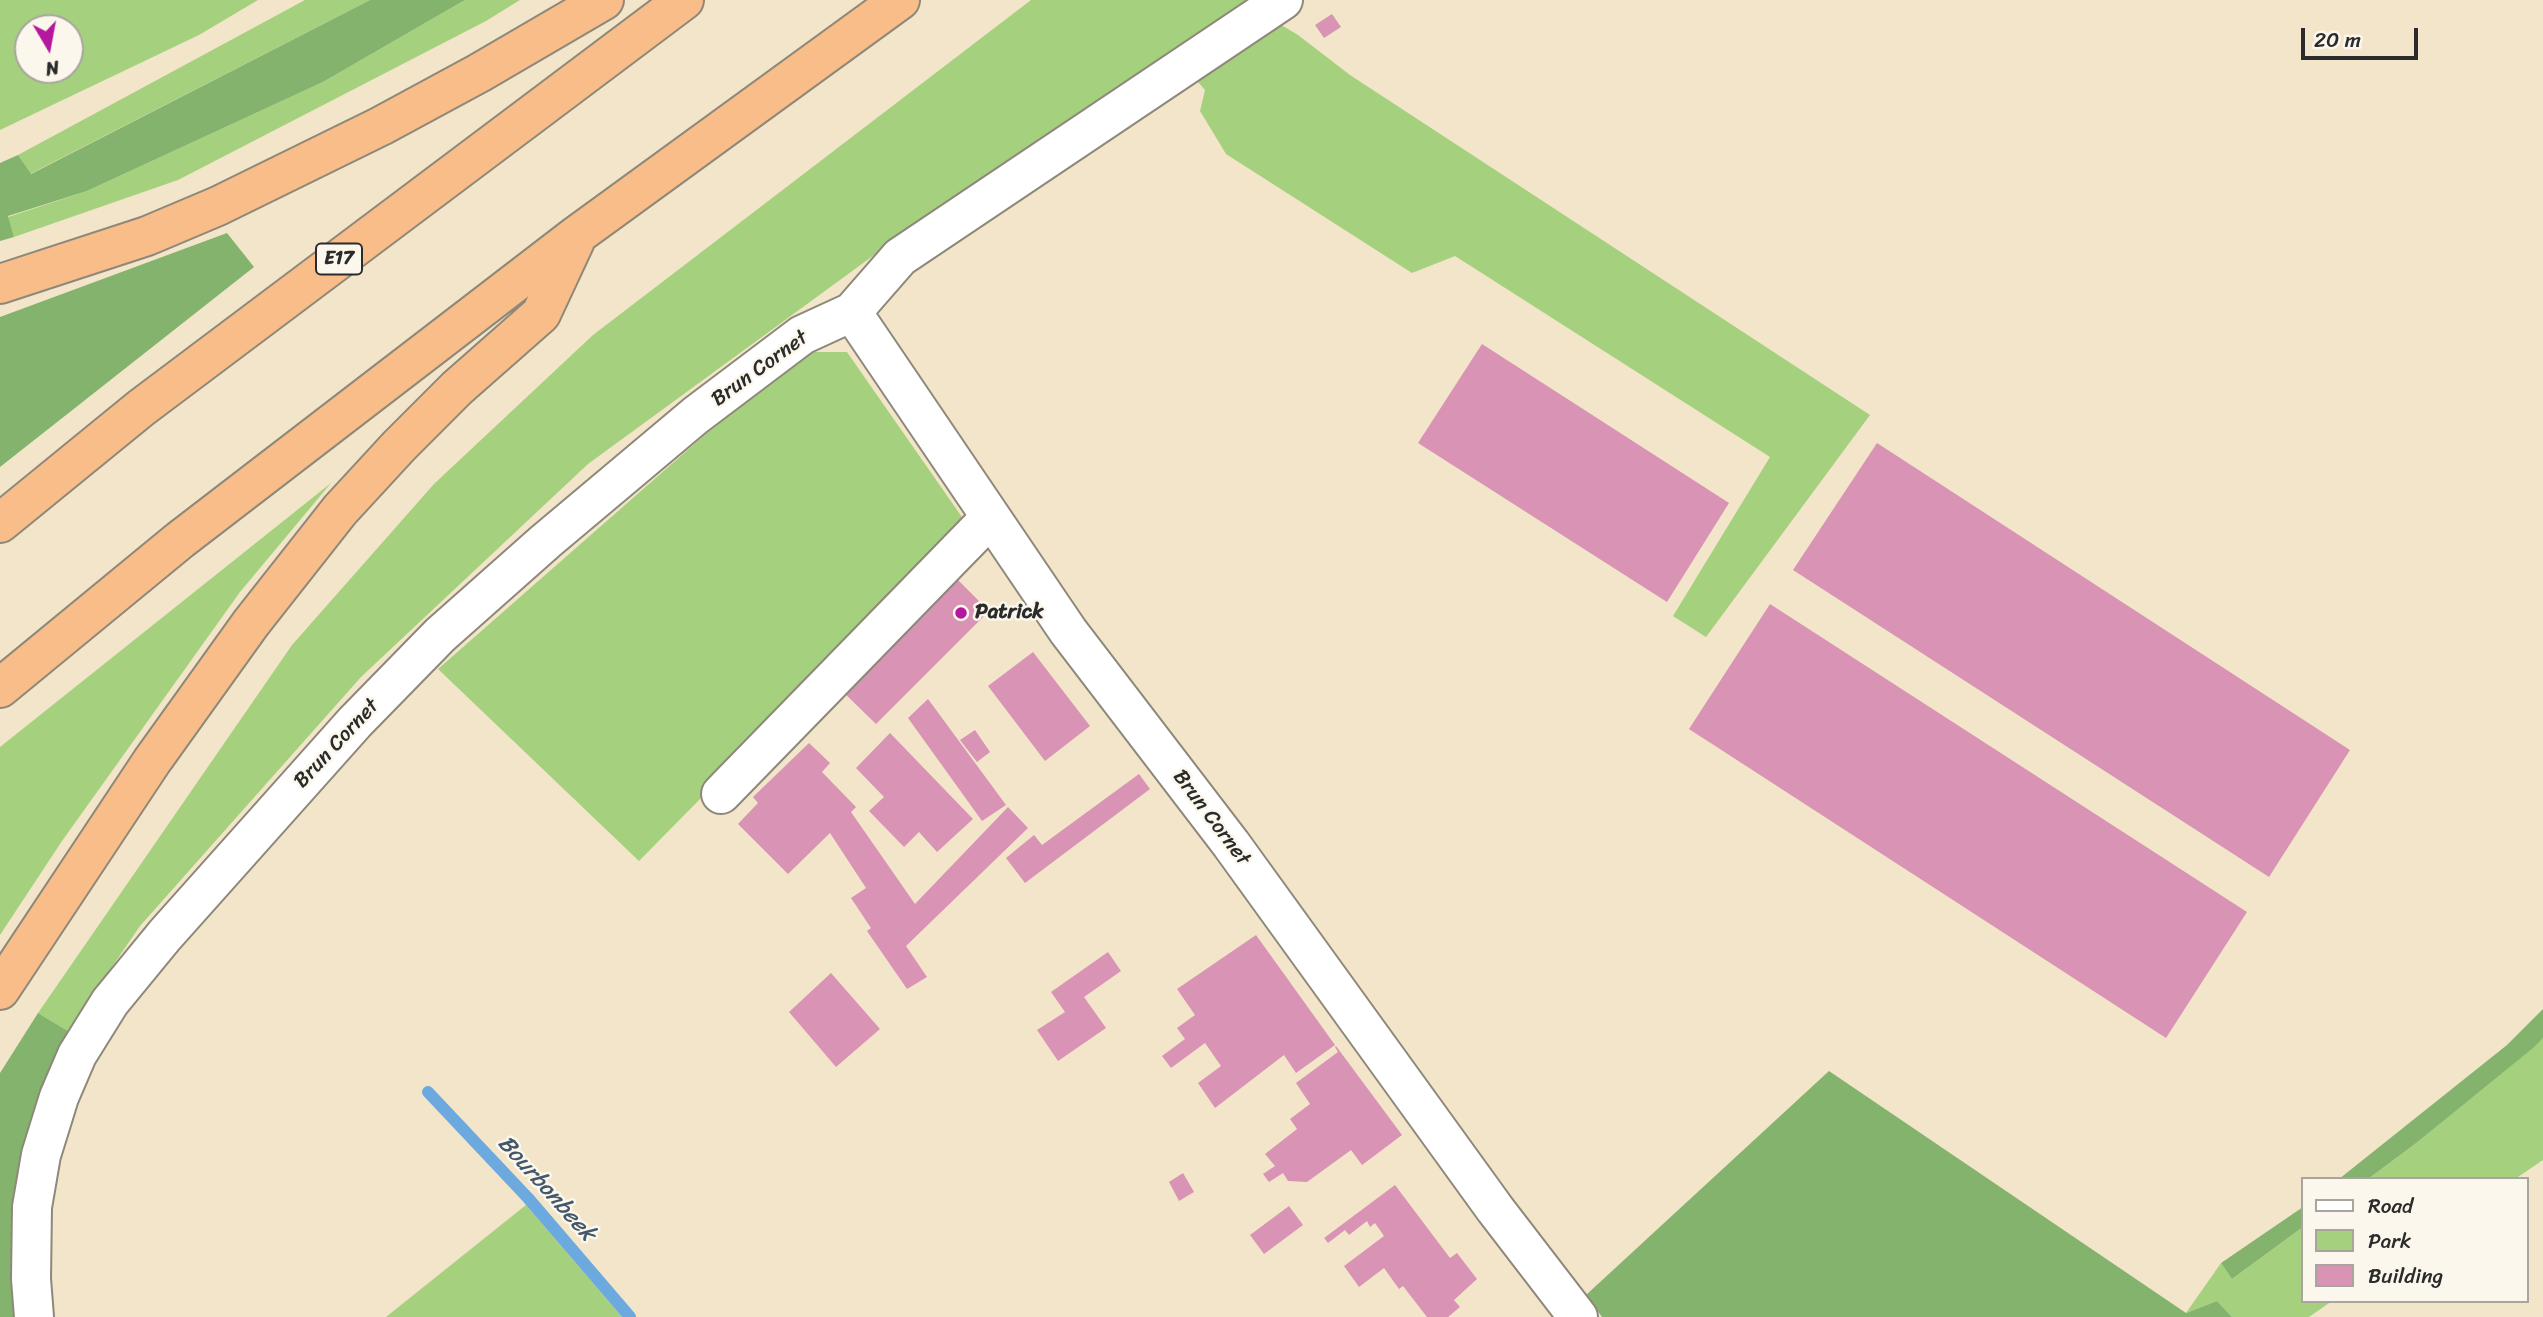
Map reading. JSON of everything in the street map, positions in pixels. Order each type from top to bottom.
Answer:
[{"type":"highway","points":[[0,284],[147,236],[254,189],[382,126],[479,74],[604,0]]},
{"type":"highway","name":"E17","points":[[0,523],[141,408],[684,0]]},
{"type":"highway","points":[[0,688],[180,540],[578,235],[900,0]]},
{"type":"highway","points":[[0,990],[152,761],[251,623],[340,510],[390,455],[457,388],[541,314],[578,235]]},
{"type":"street","name":"Brun Cornet","points":[[34,1317],[31,1279],[32,1207],[41,1155],[58,1097],[77,1055],[110,1002],[133,974],[346,732],[440,635],[546,541],[696,415],[802,335],[852,312],[900,257],[1283,0]]},
{"type":"street","name":"Brun Cornet","points":[[852,312],[1068,631],[1231,844],[1495,1209],[1578,1317]]},
{"type":"street","points":[[721,794],[990,518]]},
{"type":"green space","points":[[0,0],[258,0],[199,35],[0,130]]},
{"type":"green space","points":[[305,0],[370,0],[30,174],[18,155]]},
{"type":"green space","points":[[370,0],[465,0],[323,82],[87,191],[8,216],[14,237],[0,241],[0,163],[18,155],[31,174]]},
{"type":"green space","points":[[465,0],[520,0],[486,21],[178,180],[14,237],[8,217],[87,191],[323,82]]},
{"type":"green space","points":[[1031,0],[1251,0],[944,204],[588,464],[361,677],[140,926],[68,1031],[38,1013],[292,645],[434,484],[593,335]]},
{"type":"green space","points":[[1273,20],[1298,35],[1350,75],[1870,415],[1706,637],[1673,616],[1770,457],[1455,256],[1412,273],[1226,154],[1200,111],[1205,90],[1198,82],[1198,71]]},
{"type":"green space","points":[[227,233],[254,267],[0,467],[0,317]]},
{"type":"green space","points":[[808,352],[847,352],[964,520],[952,543],[639,861],[438,669],[756,390]]},
{"type":"green space","points":[[331,483],[240,592],[62,841],[0,935],[0,747]]},
{"type":"green space","points":[[2543,1009],[2543,1038],[2533,1048],[2371,1177],[2342,1177],[2507,1045]]},
{"type":"green space","points":[[38,1013],[68,1031],[38,1112],[24,1317],[0,1317],[0,1073]]},
{"type":"green space","points":[[2543,1038],[2543,1160],[2518,1177],[2371,1177],[2415,1144]]},
{"type":"green space","points":[[1829,1071],[2186,1313],[2217,1301],[2232,1317],[1602,1317],[1586,1295]]},
{"type":"green space","points":[[526,1205],[622,1317],[386,1317]]},
{"type":"green space","points":[[2302,1208],[2302,1228],[2232,1279],[2221,1263]]},
{"type":"green space","points":[[2302,1228],[2302,1303],[2329,1303],[2309,1317],[2232,1317],[2217,1301],[2186,1313],[2221,1263],[2232,1279]]},
{"type":"building","points":[[1332,14],[1341,27],[1324,38],[1315,25]]},
{"type":"building","points":[[1482,344],[1729,503],[1667,602],[1418,443]]},
{"type":"building","points":[[1877,443],[2350,750],[2269,877],[1793,570]]},
{"type":"building","points":[[951,573],[989,611],[876,724],[837,686]]},
{"type":"building","points":[[1770,604],[2247,912],[2166,1038],[1689,729]]},
{"type":"building","points":[[1033,652],[1090,726],[1045,761],[988,686]]},
{"type":"building","points":[[928,699],[1006,805],[982,821],[908,718]]},
{"type":"building","points":[[975,730],[990,752],[977,762],[960,740]]},
{"type":"building","points":[[890,733],[973,819],[937,852],[919,832],[904,847],[869,811],[884,797],[856,768]]},
{"type":"building","points":[[809,743],[830,763],[822,772],[856,807],[851,812],[915,904],[1008,807],[1028,828],[906,946],[927,977],[907,989],[867,931],[871,928],[851,898],[866,888],[830,833],[788,874],[738,824],[758,803],[753,797]]},
{"type":"building","points":[[1139,774],[1150,789],[1025,883],[1006,858],[1034,835],[1042,845]]},
{"type":"building","points":[[1256,935],[1335,1045],[1296,1073],[1284,1055],[1215,1108],[1198,1083],[1221,1066],[1205,1043],[1171,1068],[1162,1056],[1185,1039],[1177,1028],[1195,1015],[1177,989]]},
{"type":"building","points":[[1108,952],[1121,971],[1084,997],[1106,1028],[1058,1061],[1037,1030],[1065,1012],[1051,992]]},
{"type":"building","points":[[831,973],[880,1029],[836,1067],[789,1012]]},
{"type":"building","points":[[1336,1046],[1402,1135],[1362,1165],[1351,1150],[1307,1182],[1288,1181],[1283,1173],[1269,1182],[1263,1174],[1275,1166],[1265,1154],[1297,1129],[1290,1119],[1310,1104],[1296,1083],[1338,1052]]},
{"type":"building","points":[[1183,1173],[1194,1192],[1179,1201],[1169,1182]]},
{"type":"building","points":[[1395,1185],[1450,1258],[1457,1253],[1477,1279],[1454,1300],[1460,1307],[1448,1317],[1427,1317],[1403,1286],[1399,1289],[1384,1268],[1359,1287],[1344,1266],[1384,1236],[1375,1223],[1370,1227],[1367,1221],[1349,1235],[1345,1230],[1328,1243],[1324,1238]]},
{"type":"building","points":[[1289,1206],[1303,1225],[1264,1254],[1250,1235]]},
{"type":"waterway","name":"Bourbonbeek","points":[[428,1092],[528,1198],[630,1317]]},
{"type":"place","name":"Patrick","points":[[961,613]]}]
